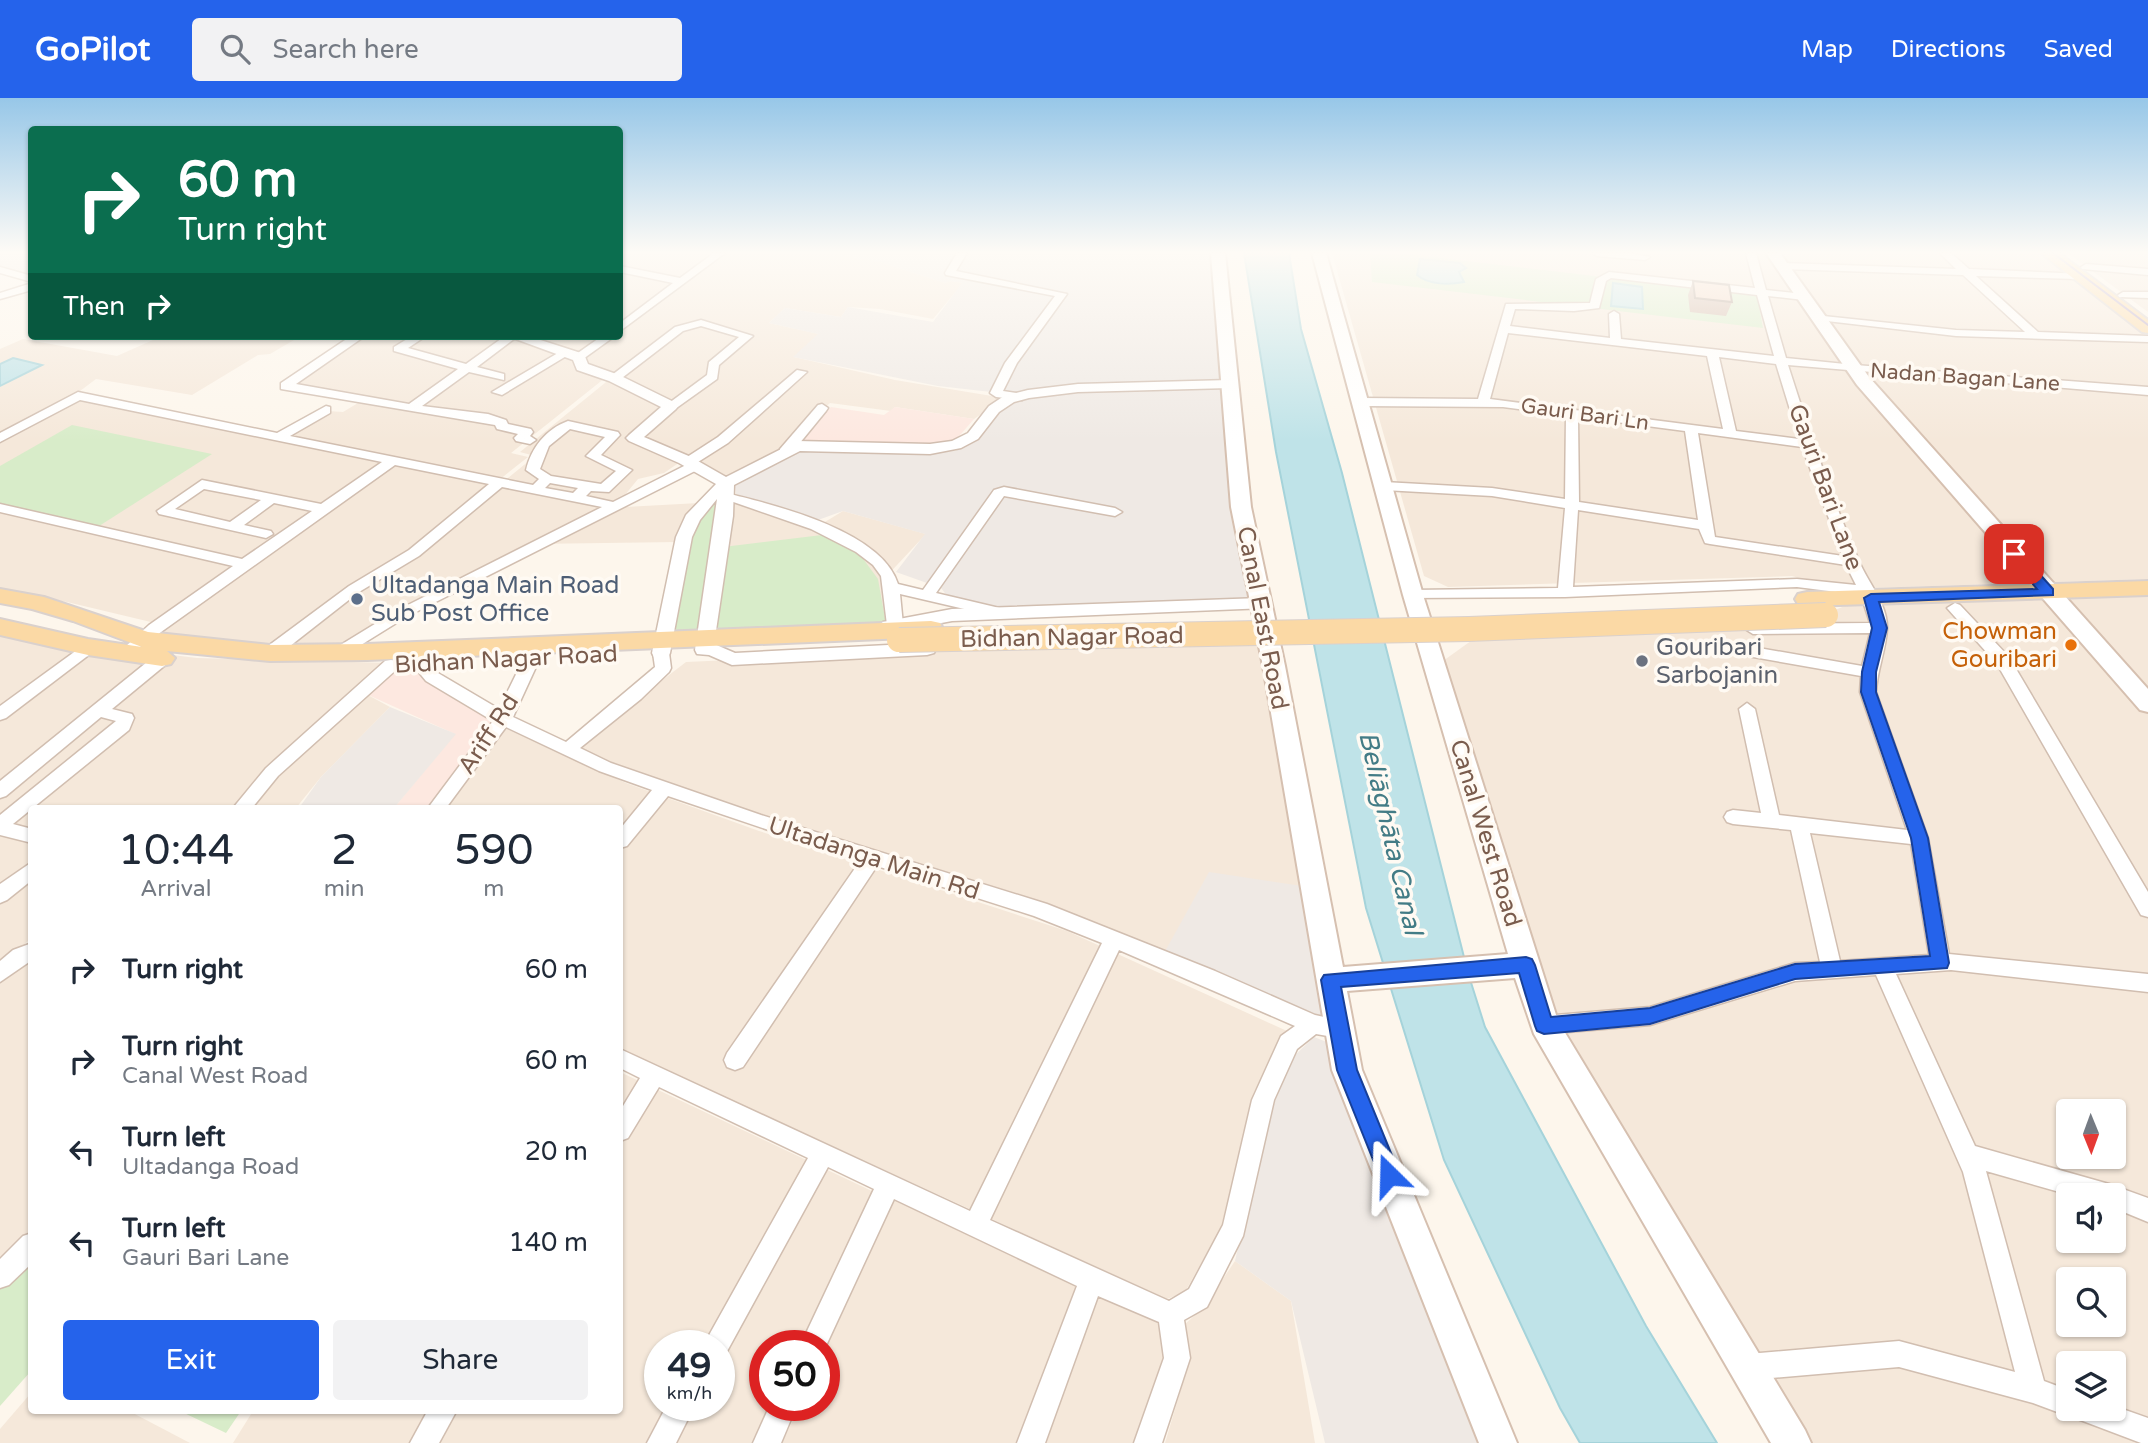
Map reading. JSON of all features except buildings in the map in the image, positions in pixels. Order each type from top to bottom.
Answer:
[{"type":"main road","name":"Canal East Road","points":[[1224,316],[1241,507],[1338,980],[1326,1027],[1347,1070],[1498,1443]]},
{"type":"main road","name":"Canal West Road","points":[[1337,316],[1519,965],[1544,1026],[1792,1443]]},
{"type":"main road","points":[[1818,317],[1854,369],[2148,704]]},
{"type":"main road","points":[[1874,607],[2053,598],[2148,588]]},
{"type":"main road","name":"Bidhan Nagar Road","points":[[0,596],[82,615],[135,646],[163,658],[255,665],[420,664],[661,646]]},
{"type":"main road","name":"Bidhan Nagar Road","points":[[0,627],[88,648],[179,645],[270,653],[340,653],[708,646],[892,631],[1817,607],[1955,608],[2053,598],[2148,600]]},
{"type":"main road","name":"Bidhan Nagar Road","points":[[892,631],[1469,629],[1817,607]]},
{"type":"main road","points":[[1338,980],[1519,965]]},
{"type":"street","points":[[1018,397],[996,393],[1011,363],[1046,316]]},
{"type":"street","points":[[1483,402],[1507,316]]},
{"type":"street","points":[[1614,316],[1616,342]]},
{"type":"street","name":"Gauri Bari Lane","points":[[1768,316],[1807,444],[1852,562],[1874,607]]},
{"type":"street","points":[[2014,316],[2036,336]]},
{"type":"street","points":[[1818,317],[1956,334],[2036,336],[2147,326]]},
{"type":"street","points":[[614,378],[679,329],[701,323],[747,335],[713,364],[713,376],[671,406],[634,438],[692,464],[726,490],[815,525],[863,549],[888,575],[892,631],[952,615],[1261,604]]},
{"type":"street","name":"Nadan Bagan Lane","points":[[1503,329],[1854,369],[2148,391]]},
{"type":"street","points":[[353,340],[285,386],[488,418],[502,422],[501,426],[527,432],[520,438],[530,440]]},
{"type":"street","points":[[413,340],[398,349],[500,377]]},
{"type":"street","points":[[412,408],[507,340]]},
{"type":"street","points":[[526,340],[573,354],[582,367],[614,378],[671,406]]},
{"type":"street","points":[[498,391],[601,340]]},
{"type":"street","points":[[1712,353],[1730,433]]},
{"type":"street","points":[[340,653],[401,614],[692,464],[802,372]]},
{"type":"street","points":[[568,750],[635,695],[663,668],[661,646],[684,537],[692,519],[706,500],[785,452],[797,446],[884,450],[930,449],[956,445],[973,436],[994,409],[1018,397],[1078,388],[1230,384]]},
{"type":"street","points":[[0,438],[78,396],[615,506]]},
{"type":"street","name":"Gauri Bari Ln","points":[[1361,402],[1483,402],[1807,444]]},
{"type":"street","points":[[785,452],[822,408]]},
{"type":"street","points":[[279,437],[326,410]]},
{"type":"street","points":[[1564,592],[1572,504],[1572,412]]},
{"type":"street","points":[[568,425],[614,435],[592,456],[625,470],[604,489],[588,486],[547,479],[533,470],[536,453],[568,425]]},
{"type":"street","points":[[1691,428],[1707,536],[1716,542],[1852,562]]},
{"type":"street","points":[[135,646],[244,564],[392,461]]},
{"type":"street","points":[[535,490],[547,479]]},
{"type":"street","points":[[270,653],[354,589],[414,553],[499,483]]},
{"type":"street","points":[[267,534],[164,511],[202,484],[323,509]]},
{"type":"street","points":[[576,498],[588,486]]},
{"type":"street","points":[[1384,486],[1492,492],[1707,527]]},
{"type":"street","points":[[726,490],[708,646],[732,659],[951,647],[1268,640]]},
{"type":"street","points":[[926,596],[999,493],[1004,491],[1115,512]]},
{"type":"street","points":[[232,527],[271,499]]},
{"type":"street","points":[[0,508],[244,564]]},
{"type":"street","points":[[1413,595],[1797,583],[1874,607]]},
{"type":"street","points":[[890,587],[1003,613]]},
{"type":"street","points":[[1426,637],[1874,607]]},
{"type":"street","points":[[1874,607],[1868,692],[1919,838],[1940,963]]},
{"type":"street","points":[[1955,608],[2003,661],[2148,909]]},
{"type":"street","points":[[1718,646],[1869,672]]},
{"type":"street","points":[[0,713],[88,648]]},
{"type":"street","name":"Ariff Rd","points":[[439,805],[503,719],[533,656]]},
{"type":"street","points":[[0,791],[163,658]]},
{"type":"street","name":"Ultadanga Main Rd","points":[[420,664],[432,677],[503,719],[568,750],[755,820],[1040,910],[1326,1027]]},
{"type":"street","points":[[244,805],[272,772],[391,665]]},
{"type":"street","points":[[1747,709],[1772,823]]},
{"type":"street","points":[[0,827],[123,726],[126,718],[98,711]]},
{"type":"street","points":[[623,837],[664,788]]},
{"type":"street","points":[[1733,817],[1919,838]]},
{"type":"street","points":[[1799,826],[1832,969]]},
{"type":"street","points":[[0,827],[28,835]]},
{"type":"street","points":[[735,1060],[873,857]]},
{"type":"street","points":[[0,895],[28,872]]},
{"type":"street","points":[[976,1224],[1114,940]]},
{"type":"street","points":[[0,973],[28,953]]},
{"type":"street","points":[[1544,1026],[1650,1016],[1795,972],[1832,969],[1940,963],[2148,983]]},
{"type":"street","points":[[1882,967],[1975,1172],[2033,1390]]},
{"type":"street","points":[[1170,1314],[1198,1298],[1234,1228],[1263,1100],[1289,1044],[1326,1027]]},
{"type":"street","points":[[623,1059],[1170,1314]]},
{"type":"street","points":[[623,1126],[655,1074]]},
{"type":"street","points":[[725,1330],[823,1153]]},
{"type":"street","points":[[1967,1155],[2066,1183]]},
{"type":"street","points":[[821,1330],[889,1184]]},
{"type":"street","points":[[2126,1202],[2148,1210]]},
{"type":"street","points":[[0,1276],[28,1249]]},
{"type":"street","points":[[1031,1443],[1092,1280]]},
{"type":"street","points":[[1148,1443],[1177,1358],[1170,1314]]},
{"type":"street","points":[[1748,1367],[1899,1354],[2056,1399]]},
{"type":"street","points":[[424,1443],[436,1414]]},
{"type":"street","points":[[661,1443],[673,1421]]},
{"type":"street","points":[[766,1443],[777,1421]]},
{"type":"street","points":[[2117,1421],[2148,1432]]},
{"type":"shaded area","points":[[623,316],[633,316],[623,324]]},
{"type":"shaded area","points":[[639,316],[777,316],[769,323],[819,334],[794,357],[895,380],[1004,398],[974,419],[895,407],[891,411],[830,403],[791,440],[793,445],[725,480],[638,438],[672,404],[587,366],[582,357],[605,340],[623,340],[623,328]]},
{"type":"shaded area","points":[[777,316],[898,316],[933,322],[938,316],[1221,316],[1227,383],[1018,395],[938,386],[793,357],[818,334],[769,323]]},
{"type":"shaded area","points":[[916,316],[936,316],[933,319]]},
{"type":"shaded area","points":[[1350,316],[2123,316],[2148,335],[2148,579],[1837,589],[1792,576],[1448,587],[1424,576]]},
{"type":"shaded area","points":[[23,339],[117,356],[153,340],[294,340],[270,354],[258,355],[192,395],[96,379],[76,394],[0,435],[0,349]]},
{"type":"shaded area","points":[[355,340],[521,340],[563,353],[605,378],[511,453],[528,457],[499,480],[284,436],[328,411],[343,412],[363,400],[289,384]]},
{"type":"shaded area","points":[[534,340],[600,340],[579,354]]},
{"type":"shaded area","points":[[611,378],[667,407],[631,439],[680,462],[664,473],[638,479],[620,501],[603,503],[503,482],[535,456],[520,452]]},
{"type":"shaded area","points":[[1224,387],[1250,598],[958,610],[941,588],[896,572],[925,534],[843,511],[818,520],[736,494],[735,484],[799,450],[911,454],[955,451],[980,439],[996,415],[1010,403],[1027,398],[1077,390]]},
{"type":"shaded area","points":[[78,398],[386,462],[155,623],[67,602],[0,591],[0,441]]},
{"type":"shaded area","points":[[831,407],[884,415],[895,407],[974,419],[953,443],[930,447],[797,446],[799,439]]},
{"type":"shaded area","points":[[392,464],[607,508],[699,503],[678,542],[532,544],[365,630],[339,653],[136,644]]},
{"type":"shaded area","points":[[730,500],[815,528],[843,511],[926,534],[883,580],[891,624],[707,639]]},
{"type":"shaded area","points":[[2148,594],[2148,1443],[1813,1443],[1559,1019],[1443,661],[1475,638],[1805,622],[1845,606]]},
{"type":"shaded area","points":[[0,626],[89,643],[0,710]]},
{"type":"shaded area","points":[[1262,642],[1309,887],[1163,955],[762,818],[573,749],[686,662],[950,650]]},
{"type":"shaded area","points":[[98,646],[197,658],[392,663],[266,770],[238,805],[28,805],[28,941],[0,966],[0,719]]},
{"type":"shaded area","points":[[406,658],[427,680],[495,723],[434,805],[396,805],[455,734],[366,694]]},
{"type":"shaded area","points":[[366,694],[390,707],[321,777],[298,805],[248,805],[274,774]]},
{"type":"shaded area","points":[[390,707],[456,734],[397,805],[301,805],[321,777]]},
{"type":"shaded area","points":[[503,726],[626,783],[759,831],[1067,931],[1287,1031],[1254,1092],[1221,1228],[1185,1292],[1167,1299],[623,1050],[623,805],[445,805]]},
{"type":"shaded area","points":[[1209,872],[1309,887],[1329,1021],[1163,955]]},
{"type":"shaded area","points":[[28,957],[28,1237],[0,1266],[0,977]]},
{"type":"shaded area","points":[[1314,1037],[1329,1043],[1484,1443],[1325,1443],[1291,1301],[1235,1261],[1265,1129],[1290,1060]]},
{"type":"shaded area","points":[[623,1073],[876,1193],[811,1330],[749,1330],[749,1421],[766,1421],[756,1443],[233,1443],[251,1414],[623,1414]]},
{"type":"shaded area","points":[[895,1198],[1160,1323],[1164,1360],[1139,1443],[782,1443],[792,1421],[840,1421],[840,1330],[834,1330]]},
{"type":"shaded area","points":[[1235,1261],[1291,1301],[1315,1443],[1165,1443],[1187,1369],[1184,1325],[1204,1307]]},
{"type":"shaded area","points":[[28,1396],[28,1414],[135,1414],[190,1443],[0,1443],[0,1429]]},
{"type":"green space","points":[[1659,316],[1761,316],[1763,328]]},
{"type":"green space","points":[[72,425],[212,454],[96,528],[0,506],[0,466]]},
{"type":"green space","points":[[722,490],[698,637],[666,640],[695,522]]},
{"type":"green space","points":[[822,535],[858,552],[878,579],[886,624],[710,636],[723,547]]},
{"type":"green space","points":[[28,1256],[28,1374],[0,1406],[0,1286]]},
{"type":"green space","points":[[186,1414],[239,1414],[226,1433]]},
{"type":"water","name":"Beliāghāta Canal","points":[[1254,316],[1299,316],[1342,473],[1468,973],[1485,1027],[1646,1326],[1717,1443],[1580,1443],[1560,1408],[1444,1160],[1366,908],[1276,452]]},
{"type":"water","points":[[13,358],[42,365],[0,386],[0,364]]},
{"type":"tram line","points":[[2136,316],[2148,325]]},
{"type":"place","name":"Ultadanga Main Road Sub Post Office","points":[[357,599]]},
{"type":"place","name":"Chowman Gouribari","points":[[2071,645]]},
{"type":"place","name":"Gouribari Sarbojanin","points":[[1642,661]]},
{"type":"route","points":[[1389,1175],[1347,1070],[1330,980],[1526,965],[1544,1026],[1650,1016],[1795,972],[1940,963],[1930,890],[1919,838],[1868,692],[1869,672],[1880,628],[1871,598],[2048,592],[2014,554]]}]
